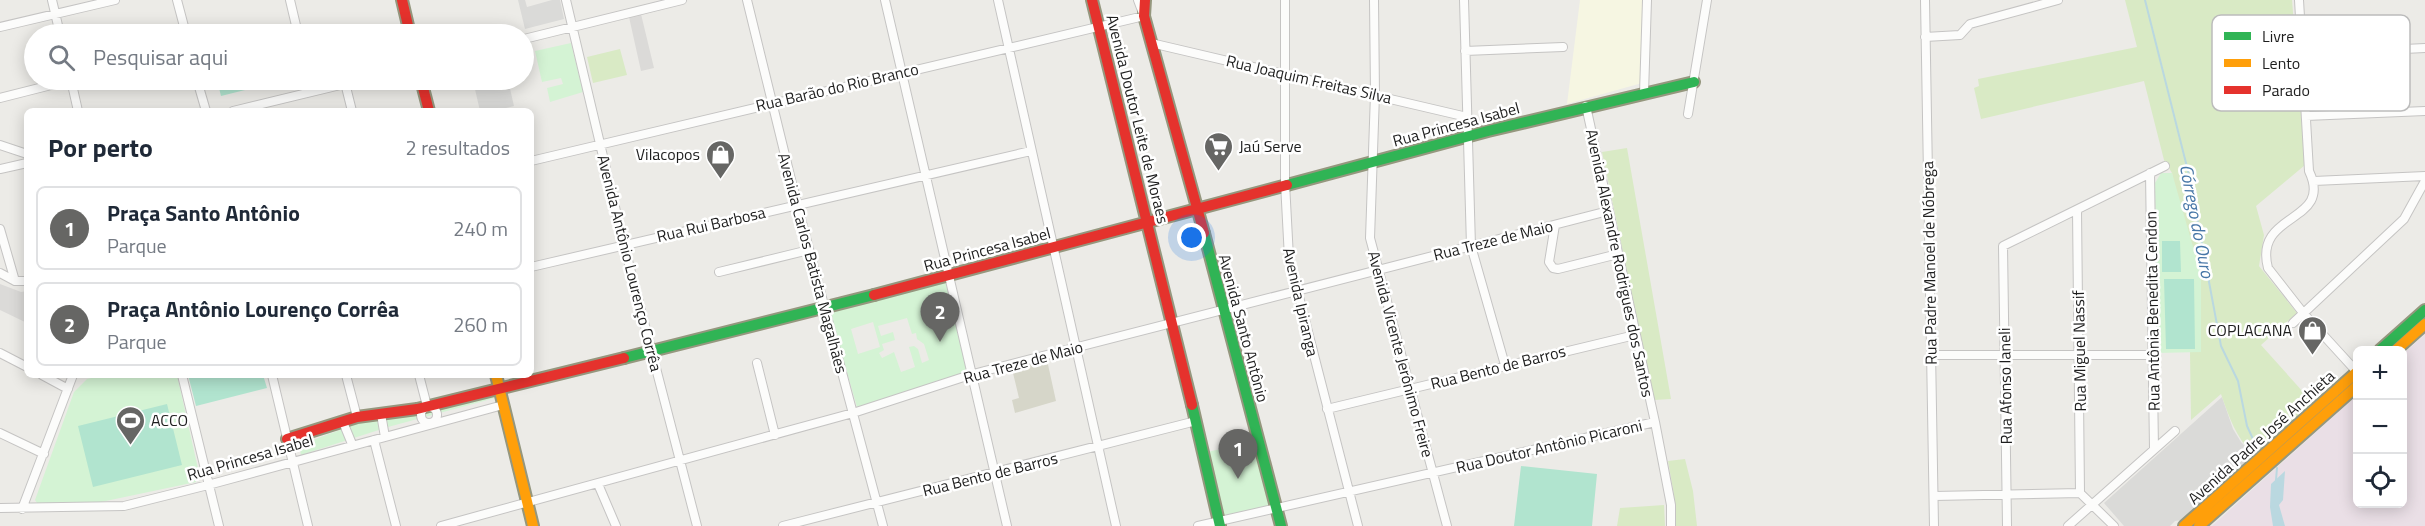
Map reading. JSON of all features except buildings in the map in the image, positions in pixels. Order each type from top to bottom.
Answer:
[{"type":"street","points":[[52,0],[58,24]]},
{"type":"street","points":[[0,27],[115,0]]},
{"type":"street","points":[[177,0],[183,24]]},
{"type":"street","points":[[290,0],[296,24]]},
{"type":"street","points":[[402,0],[408,24]]},
{"type":"street","name":"Avenida Antônio Lourenço Corrêa","points":[[566,0],[624,245],[697,526]]},
{"type":"street","points":[[534,37],[682,0]]},
{"type":"street","name":"Avenida Carlos Batista Magalhães","points":[[747,0],[808,250],[883,526]]},
{"type":"street","points":[[885,0],[1007,526]]},
{"type":"street","points":[[998,0],[1116,526]]},
{"type":"street","name":"Avenida Doutor Leite de Moraes","points":[[1092,0],[1174,324],[1219,524]]},
{"type":"street","name":"Avenida Santo Antônio","points":[[1138,0],[1225,311],[1281,526]]},
{"type":"street","points":[[1144,16],[1145,0]]},
{"type":"street","name":"Avenida Ipiranga","points":[[1285,0],[1285,183],[1289,258],[1358,526]]},
{"type":"street","name":"Avenida Vicente Jerônimo Freire","points":[[1374,0],[1375,94],[1370,238],[1447,526]]},
{"type":"street","points":[[1464,0],[1472,246],[1505,365]]},
{"type":"street","points":[[1644,93],[1647,0]]},
{"type":"street","points":[[1688,114],[1707,0]]},
{"type":"street","name":"Rua Padre Manoel de Nóbrega","points":[[1925,0],[1934,526]]},
{"type":"street","points":[[1925,37],[1960,35],[1970,24],[2058,0]]},
{"type":"street","points":[[2299,0],[2300,15]]},
{"type":"street","name":"Rua Barão do Rio Branco","points":[[534,160],[1144,16]]},
{"type":"street","name":"Rua Joaquim Freitas Silva","points":[[1151,43],[1467,117]]},
{"type":"street","points":[[1465,51],[1563,47]]},
{"type":"street","points":[[2410,49],[2425,48]]},
{"type":"street","name":"Rua Princesa Isabel","points":[[286,439],[357,417],[427,406],[824,307],[1148,223],[1285,183],[1373,162],[1468,135],[1694,82]]},
{"type":"street","points":[[0,98],[32,90]]},
{"type":"street","points":[[73,90],[77,108]]},
{"type":"street","points":[[201,90],[205,108]]},
{"type":"street","points":[[245,108],[316,90]]},
{"type":"street","points":[[347,90],[351,108]]},
{"type":"street","points":[[424,90],[428,108]]},
{"type":"street","points":[[278,100],[280,108]]},
{"type":"street","name":"Avenida Alexandre Rodrigues dos Santos","points":[[1586,106],[1655,422],[1671,505],[1671,526]]},
{"type":"street","points":[[2307,111],[2309,171],[2314,182],[2313,193],[2305,210],[2274,230],[2266,247],[2268,268],[2304,314],[2353,367]]},
{"type":"street","points":[[2307,116],[2425,111]]},
{"type":"street","points":[[0,144],[24,153]]},
{"type":"street","name":"Rua Rui Barbosa","points":[[534,266],[1031,151]]},
{"type":"street","points":[[0,170],[24,164]]},
{"type":"street","points":[[2077,210],[2165,166]]},
{"type":"street","name":"Rua Antônia Benedita Cendon","points":[[2150,173],[2154,449]]},
{"type":"street","points":[[2293,323],[2404,219],[2425,178],[2314,182]]},
{"type":"street","name":"Rua Afonso Ianeli","points":[[2007,526],[2003,246],[2077,210]]},
{"type":"street","name":"Rua Miguel Nassif","points":[[2077,210],[2080,493]]},
{"type":"street","name":"Rua Treze de Maio","points":[[441,526],[775,435],[973,374],[1608,211]]},
{"type":"street","points":[[1555,225],[1549,262],[1553,268],[1558,269],[1618,254]]},
{"type":"street","points":[[0,228],[15,281]]},
{"type":"street","points":[[719,272],[808,250]]},
{"type":"street","points":[[0,273],[15,281],[24,281]]},
{"type":"street","points":[[2385,346],[2425,310]]},
{"type":"street","points":[[2401,346],[2425,324]]},
{"type":"street","name":"Rua Bento de Barros","points":[[1327,409],[1635,334]]},
{"type":"street","points":[[0,353],[24,365]]},
{"type":"street","points":[[1931,355],[2153,356]]},
{"type":"street","points":[[757,363],[775,435]]},
{"type":"street","name":"Avenida Padre José Anchieta","points":[[2184,526],[2353,375]]},
{"type":"street","points":[[48,378],[68,389]]},
{"type":"street","points":[[22,509],[72,378]]},
{"type":"street","points":[[183,378],[219,526]]},
{"type":"street","points":[[273,378],[308,526]]},
{"type":"street","points":[[347,378],[357,417]]},
{"type":"street","points":[[420,378],[427,406],[436,410],[438,415],[431,424]]},
{"type":"street","points":[[497,378],[533,526]]},
{"type":"street","name":"Avenida Padre José Anchieta","points":[[2199,526],[2353,389]]},
{"type":"street","name":"Rua Princesa Isabel","points":[[0,508],[124,506],[503,405]]},
{"type":"street","points":[[381,414],[385,437]]},
{"type":"street","name":"Rua Bento de Barros","points":[[783,526],[1196,421]]},
{"type":"street","points":[[343,422],[352,444]]},
{"type":"street","name":"Rua Doutor Antônio Picaroni","points":[[1198,526],[1219,524],[1276,508],[1655,422]]},
{"type":"street","points":[[2068,526],[2175,431]]},
{"type":"street","points":[[0,433],[44,454]]},
{"type":"street","points":[[374,440],[396,526]]},
{"type":"street","points":[[598,484],[616,526]]},
{"type":"street","points":[[1934,496],[2080,493],[2114,526]]},
{"type":"shaded area","points":[[518,0],[525,0],[527,7],[560,0],[564,19],[534,27],[534,24],[524,24]]},
{"type":"shaded area","points":[[1580,0],[1643,0],[1642,83],[1567,104]]},
{"type":"shaded area","points":[[641,14],[654,68],[641,71],[629,17]]},
{"type":"shaded area","points":[[475,90],[510,90],[514,106],[479,108]]},
{"type":"shaded area","points":[[0,284],[24,292],[24,322],[0,310]]},
{"type":"shaded area","points":[[2425,334],[2425,526],[2212,526],[2353,399],[2353,508],[2407,508],[2407,350]]},
{"type":"shaded area","points":[[1047,360],[1056,401],[1015,413],[1012,400],[1019,398],[1012,369]]},
{"type":"shaded area","points":[[2222,397],[2233,429],[2253,455],[2182,520],[2175,521],[2170,526],[2124,526],[2104,503]]},
{"type":"green space","points":[[2125,0],[2292,0],[2293,15],[2212,15],[2212,111],[2301,111],[2305,165],[2256,206],[2264,235],[2259,266],[2297,313],[2261,345],[2313,403],[2253,455],[2230,419],[2221,394],[2191,420],[2190,352],[2201,352],[2172,173],[2164,160],[2144,81],[1981,119],[1974,88],[1979,86],[1978,79],[2137,47]]},
{"type":"green space","points":[[571,43],[583,92],[550,102],[547,88],[563,84],[561,78],[542,82],[535,51]]},
{"type":"green space","points":[[620,49],[627,75],[593,83],[587,57]]},
{"type":"green space","points":[[220,90],[245,90],[221,96]]},
{"type":"green space","points":[[1627,148],[1671,399],[1654,400],[1602,152]]},
{"type":"green space","points":[[2161,173],[2172,173],[2201,275],[2201,352],[2157,353],[2155,183]]},
{"type":"green space","points":[[2162,241],[2180,241],[2181,272],[2162,272]]},
{"type":"green space","points":[[2164,279],[2194,279],[2195,349],[2166,349]]},
{"type":"green space","points":[[945,280],[967,372],[857,407],[829,310]],"holes":[[[907,318],[912,334],[916,333],[917,339],[924,344],[929,360],[922,363],[918,349],[914,346],[909,347],[915,367],[901,372],[894,352],[882,358],[879,353],[884,350],[882,344],[895,340],[893,332],[881,336],[878,326]],[[873,322],[880,347],[858,354],[851,329]]]},
{"type":"green space","points":[[178,378],[199,473],[196,482],[101,502],[39,506],[35,500],[74,392],[87,379]]},
{"type":"green space","points":[[189,378],[264,378],[267,388],[196,406]]},
{"type":"green space","points":[[505,387],[506,395],[388,427],[301,455],[299,445],[384,414]]},
{"type":"green space","name":"ACCO","points":[[167,404],[182,465],[93,487],[78,426]]},
{"type":"green space","points":[[1253,442],[1270,506],[1222,517],[1207,452]]},
{"type":"green space","points":[[1685,459],[1693,491],[1697,526],[1676,526],[1674,495],[1668,461]]},
{"type":"green space","points":[[1521,466],[1597,474],[1592,526],[1514,526]]},
{"type":"green space","points":[[1664,505],[1665,526],[1617,526],[1620,508]]},
{"type":"water","points":[[2285,471],[2283,500],[2279,505],[2285,526],[2273,526],[2270,507],[2271,484]]},
{"type":"waterway","name":"Córrego do Ouro","points":[[2145,0],[2189,175],[2221,346],[2238,381],[2247,426],[2253,439]]},
{"type":"waterway","points":[[2276,480],[2277,468]]},
{"type":"traffic: fast","points":[[1287,185],[1488,131],[1694,82]]},
{"type":"traffic: fast","points":[[1204,233],[1281,526]]},
{"type":"traffic: fast","points":[[624,358],[874,295]]},
{"type":"traffic: fast","points":[[2384,346],[2425,310]]},
{"type":"traffic: fast","points":[[1192,405],[1220,526]]},
{"type":"traffic: slow","points":[[2400,346],[2425,324]]},
{"type":"traffic: slow","points":[[2184,526],[2353,375]]},
{"type":"traffic: slow","points":[[497,378],[533,526]]},
{"type":"traffic: slow","points":[[2199,526],[2353,389]]},
{"type":"traffic: jam","points":[[402,0],[408,24]]},
{"type":"traffic: jam","points":[[1092,0],[1192,405]]},
{"type":"traffic: jam","points":[[1145,0],[1144,16],[1204,233]]},
{"type":"traffic: jam","points":[[424,90],[428,108]]},
{"type":"traffic: jam","points":[[874,295],[1287,185]]},
{"type":"traffic: jam","points":[[287,439],[357,417],[417,409],[624,358]]},
{"type":"place","name":"Jaú Serve","points":[[1218,172]]},
{"type":"place","name":"Vilacopos","points":[[721,180]]},
{"type":"place","name":"Praça Antônio Lourenço Corrêa","points":[[940,342]]},
{"type":"place","name":"COPLACANA","points":[[2313,356]]},
{"type":"place","name":"ACCO","points":[[130,446]]},
{"type":"place","name":"Praça Santo Antônio","points":[[1238,479]]}]
